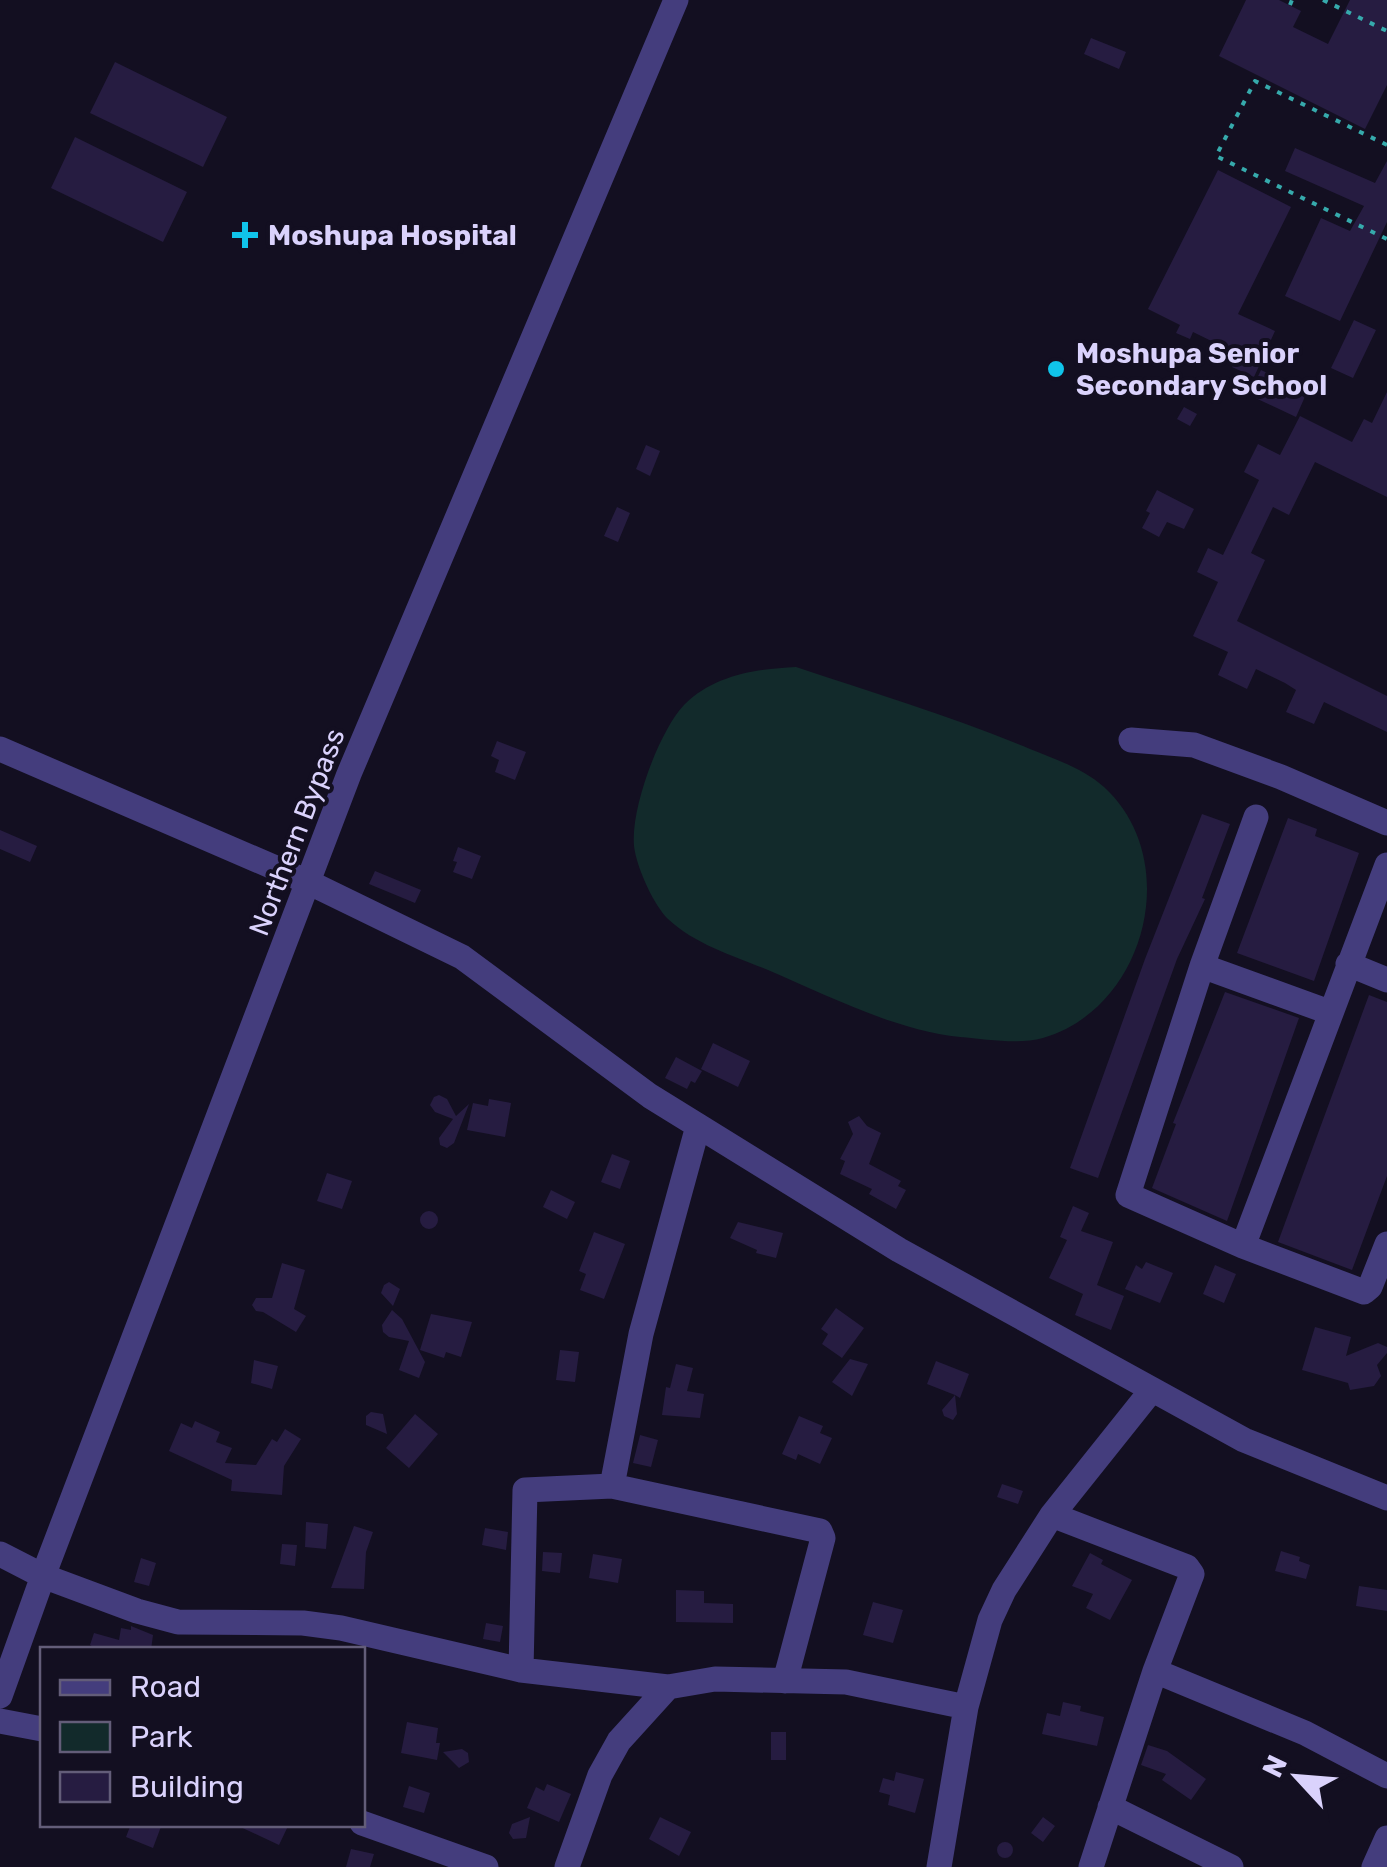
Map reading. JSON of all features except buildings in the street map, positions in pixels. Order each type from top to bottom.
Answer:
[{"type":"street","name":"Northern Bypass","points":[[0,1696],[42,1576],[349,774],[676,0]]},
{"type":"street","points":[[1131,740],[1194,746],[1281,777],[1387,823]]},
{"type":"street","points":[[0,749],[308,882],[478,966],[607,1065],[898,1250],[1263,1449],[1387,1498]]},
{"type":"street","points":[[1256,817],[1127,1190],[1130,1198],[1364,1292],[1370,1288],[1387,1244]]},
{"type":"street","points":[[1243,1246],[1387,865]]},
{"type":"street","points":[[1348,964],[1387,980]]},
{"type":"street","points":[[1202,966],[1329,1012]]},
{"type":"street","points":[[612,1486],[641,1334],[698,1126]]},
{"type":"street","points":[[939,1867],[966,1706],[990,1620],[1004,1590],[1052,1515],[1151,1391]]},
{"type":"street","points":[[522,1670],[525,1490],[612,1486],[820,1530],[786,1681]]},
{"type":"street","points":[[1052,1515],[1187,1567],[1192,1574],[1154,1670],[1091,1867]]},
{"type":"street","points":[[0,1554],[42,1576],[178,1622],[322,1626],[522,1670],[668,1686],[715,1680],[846,1682],[966,1706]]},
{"type":"street","points":[[1154,1670],[1305,1733],[1387,1776]]},
{"type":"street","points":[[567,1867],[600,1775],[619,1740],[668,1686]]},
{"type":"street","points":[[0,1721],[40,1729]]},
{"type":"street","points":[[1110,1807],[1231,1867]]},
{"type":"street","points":[[365,1825],[486,1867]]},
{"type":"street","points":[[1374,1867],[1387,1838]]},
{"type":"path","points":[[1323,0],[1387,31]]},
{"type":"path","points":[[1387,146],[1255,81],[1216,156],[1387,239]]},
{"type":"path","points":[[1347,230],[1351,221]]},
{"type":"green space","points":[[796,667],[943,716],[1069,765],[1104,787],[1129,818],[1143,853],[1147,891],[1142,929],[1129,965],[1107,996],[1078,1022],[1043,1038],[1023,1041],[960,1037],[911,1027],[862,1011],[716,949],[679,928],[663,913],[640,869],[634,836],[647,775],[674,717],[696,695],[722,680]]},
{"type":"place","name":"Moshupa Hospital","points":[[245,235]]},
{"type":"place","name":"Moshupa Senior Secondary School","points":[[1056,369]]}]
